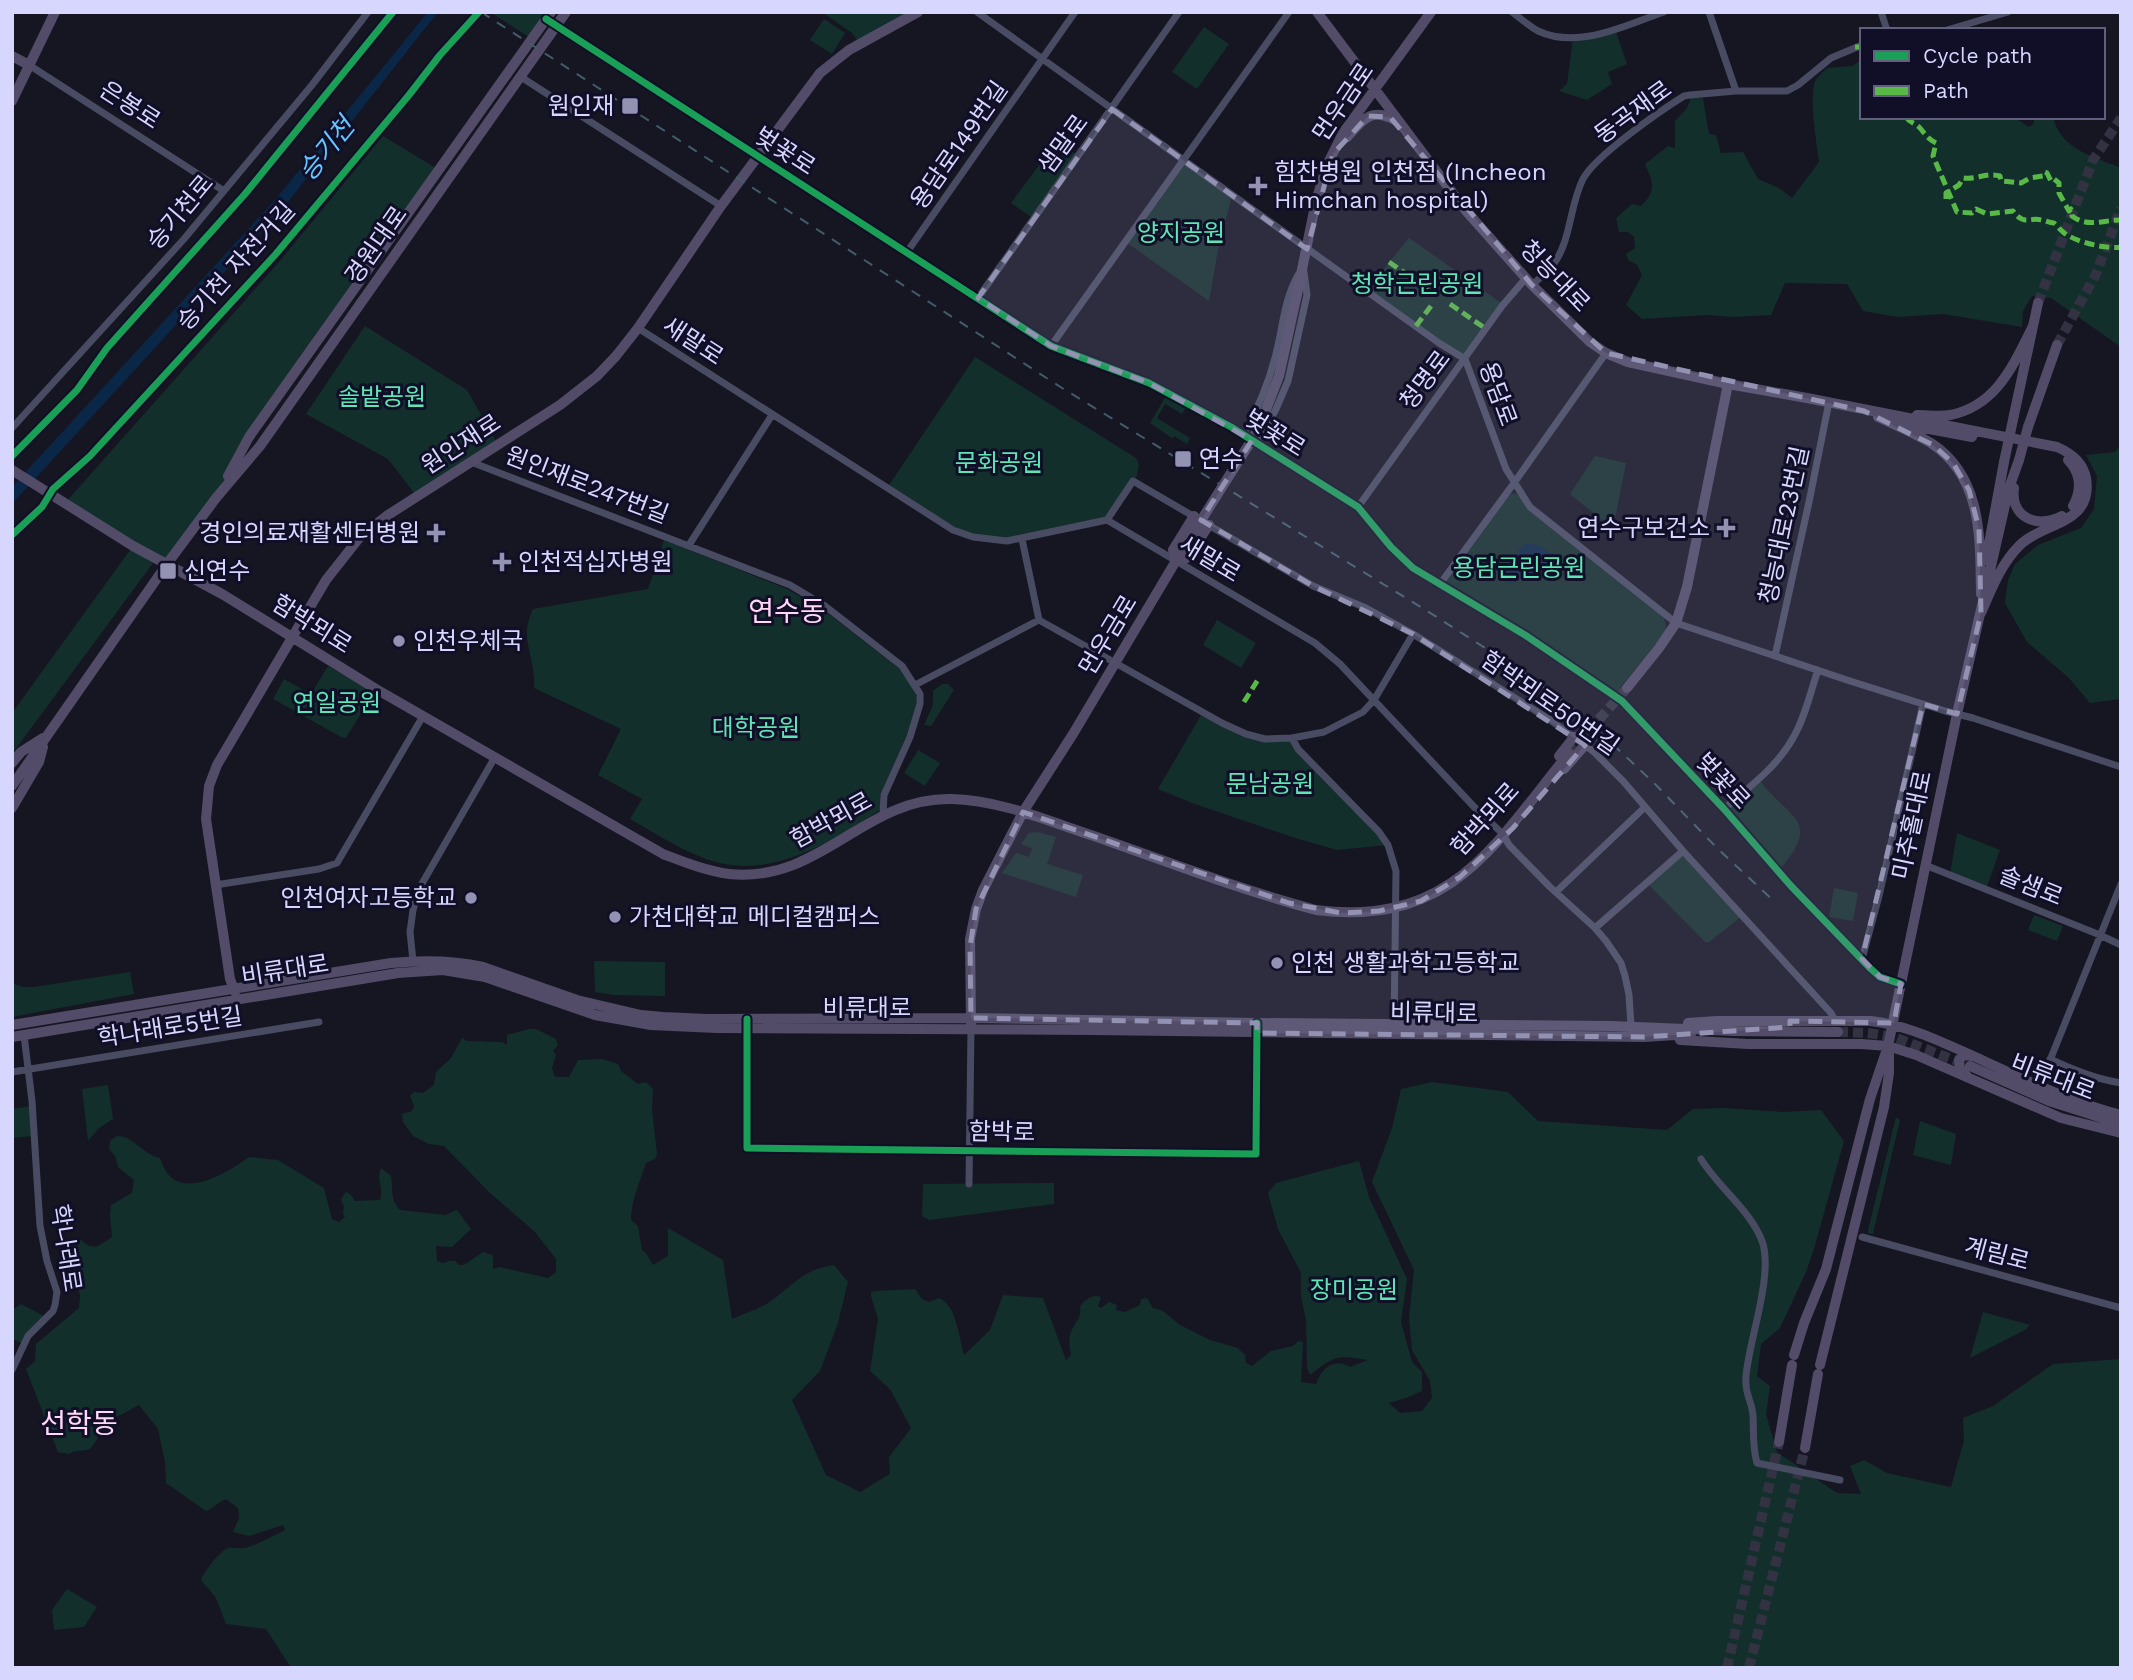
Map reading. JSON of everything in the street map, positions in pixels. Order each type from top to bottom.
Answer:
[{"type":"main road","points":[[12,101],[55,12]]},
{"type":"main road","name":"경원대로","points":[[12,786],[167,564],[216,498],[260,446],[566,12]]},
{"type":"main road","name":"원인재로","points":[[238,999],[230,979],[206,819],[209,786],[217,765],[326,580],[360,537],[388,515],[581,390],[616,356],[638,328],[721,206],[820,73],[849,50],[918,12]]},
{"type":"main road","name":"청능대로","points":[[1317,12],[1467,212],[1529,281],[1590,342],[1606,353],[1628,362],[1864,411]]},
{"type":"main road","name":"먼우금로","points":[[971,1023],[970,947],[974,917],[983,890],[1023,812],[1258,430],[1279,376],[1316,201],[1327,165],[1343,134],[1431,12]]},
{"type":"main road","name":"경원대로","points":[[216,498],[249,437],[548,16]]},
{"type":"main road","name":"은봉로","points":[[12,56],[29,65]]},
{"type":"main road","points":[[1333,153],[1368,116],[1383,114],[1399,122]]},
{"type":"main road","name":"미추홀대로","points":[[1981,612],[1987,544],[2038,303]]},
{"type":"main road","points":[[1864,411],[1947,416],[1968,410],[1988,397],[2004,381],[2032,328]]},
{"type":"main road","name":"미추홀대로","points":[[1779,1442],[1793,1360],[1804,1323],[1826,1269],[1870,1099],[1894,1023],[1957,714],[2009,488],[2057,345]]},
{"type":"main road","points":[[1627,688],[1676,623],[1687,587],[1728,384]]},
{"type":"main road","points":[[1864,411],[1913,426],[2066,457],[2077,471],[2080,488],[2078,498],[2068,512],[2059,518],[2041,522],[2027,519],[2017,509],[2013,495],[2018,460]]},
{"type":"main road","points":[[1864,411],[1933,444],[1953,463],[1969,490],[1979,529],[1981,612]]},
{"type":"main road","points":[[1864,411],[2057,447],[2067,451],[2082,466],[2087,486],[2081,506],[2066,521],[2021,543],[2009,556],[1981,612]]},
{"type":"main road","name":"함박뫼로","points":[[12,470],[133,545],[292,635],[423,716],[663,854],[704,869],[729,874],[753,875],[793,866],[812,858],[883,814],[902,807],[928,801],[964,800],[1023,812],[1289,903],[1316,910],[1361,913],[1420,901],[1441,890],[1476,864],[1569,753]]},
{"type":"main road","points":[[1194,516],[1173,550],[1176,561],[1187,558],[1209,525]]},
{"type":"main road","points":[[12,763],[21,752],[47,736]]},
{"type":"main road","points":[[12,808],[39,762],[47,736]]},
{"type":"main road","points":[[1503,834],[1506,822],[1574,737]]},
{"type":"main road","points":[[1503,834],[1513,828],[1585,745]]},
{"type":"main road","name":"비류대로","points":[[12,1025],[413,961],[446,961],[483,967],[577,1000],[641,1015],[747,1023]]},
{"type":"main road","name":"비류대로","points":[[12,1037],[398,973],[443,970],[485,978],[595,1015],[651,1025],[971,1023],[1394,1029],[1647,1026],[1734,1031],[1838,1032]]},
{"type":"main road","points":[[1647,1026],[1717,1021],[1894,1023],[1929,1036],[1971,1061],[2100,1110],[2121,1115]]},
{"type":"main road","points":[[1835,1021],[1843,1033],[1843,1038],[1835,1044]]},
{"type":"main road","name":"비류대로","points":[[1394,1029],[1644,1037],[1734,1031]]},
{"type":"main road","points":[[1644,1037],[1748,1044],[1888,1046],[1916,1055],[2062,1118],[2121,1133]]},
{"type":"main road","name":"미추홀대로","points":[[1805,1448],[1819,1370],[1884,1107],[1889,1073],[1888,1046]]},
{"type":"main road","points":[[1969,1079],[1958,1064],[1964,1055],[1971,1061]]},
{"type":"main road","name":"비류대로","points":[[1971,1061],[2049,1101],[2121,1124]]},
{"type":"street","name":"승기천로","points":[[12,428],[166,260],[312,85],[368,12]]},
{"type":"street","name":"용담로","points":[[977,12],[1465,359],[1495,441],[1514,484],[1530,507],[1676,623],[2121,767]]},
{"type":"street","name":"용담로149번길","points":[[907,253],[1075,12]]},
{"type":"street","name":"샘말로","points":[[978,298],[1179,12]]},
{"type":"street","points":[[1051,346],[1289,12]]},
{"type":"street","points":[[1511,12],[1538,31],[1578,39],[1664,12]]},
{"type":"street","points":[[1709,12],[1736,91]]},
{"type":"street","points":[[1954,28],[2008,12]]},
{"type":"street","name":"벚꽃로","points":[[548,16],[556,26],[1051,346],[1149,383],[1243,435],[1358,507],[1391,547],[1413,568],[1525,635],[1614,695],[1724,809],[1791,886],[1862,959],[1880,977],[1901,984]]},
{"type":"street","name":"동곡재로","points":[[1529,281],[1557,260],[1583,180],[1595,164],[1641,126],[1684,96],[1736,91],[1787,91],[1831,58],[1860,46]]},
{"type":"street","name":"은봉로","points":[[29,65],[224,191]]},
{"type":"street","points":[[521,77],[721,206]]},
{"type":"street","name":"먼우금로","points":[[1243,435],[1268,383],[1289,292],[1303,265]]},
{"type":"street","name":"먼우금로","points":[[1258,444],[1288,381],[1307,295],[1303,265]]},
{"type":"street","name":"청명로","points":[[1358,507],[1512,292],[1529,281]]},
{"type":"street","name":"새말로","points":[[638,328],[953,530],[992,541],[1022,539],[1107,520],[1315,643],[1340,664],[1477,810],[1503,834],[1509,845],[1595,928],[1621,963],[1629,995],[1630,1026]]},
{"type":"street","points":[[1440,584],[1606,353]]},
{"type":"street","name":"청능대로23번길","points":[[1775,656],[1829,402]]},
{"type":"street","points":[[689,545],[772,415]]},
{"type":"street","name":"원인재로247번길","points":[[471,462],[790,585],[825,606],[902,666],[915,685]]},
{"type":"street","name":"함박뫼로50번길","points":[[1107,520],[1133,481],[1312,586],[1366,608],[1413,634],[1574,737],[1594,752],[1623,781],[1831,1013],[1835,1021]]},
{"type":"street","points":[[1022,539],[1039,620],[1230,727],[1265,739],[1292,738],[1324,732],[1363,712],[1374,700],[1413,634]]},
{"type":"street","points":[[883,814],[884,795],[910,737],[920,704],[920,694],[915,685],[1039,620]]},
{"type":"street","points":[[1724,809],[1777,761],[1787,748],[1800,725],[1818,670]]},
{"type":"street","points":[[1862,959],[1923,704]]},
{"type":"street","points":[[215,885],[319,869],[337,863],[423,716]]},
{"type":"street","points":[[1292,738],[1298,749],[1379,832],[1388,845],[1396,871],[1394,1029]]},
{"type":"street","points":[[413,961],[410,932],[420,887],[495,757]]},
{"type":"street","points":[[1556,892],[1645,807]]},
{"type":"street","points":[[1595,928],[1683,851]]},
{"type":"street","name":"솔샘로","points":[[1926,865],[2100,934],[2121,945]]},
{"type":"street","points":[[2040,1085],[2121,884]]},
{"type":"street","name":"학나래로5번길","points":[[12,1072],[319,1022]]},
{"type":"street","name":"함박로","points":[[747,1023],[747,1148],[1256,1154],[1257,1028]]},
{"type":"street","points":[[970,1184],[971,1023]]},
{"type":"street","name":"학나래로","points":[[12,1370],[28,1336],[53,1311],[57,1300],[56,1285],[47,1261],[40,1226],[24,1035]]},
{"type":"street","points":[[2050,1059],[2101,1080],[2121,1083]]},
{"type":"street","points":[[1701,1159],[1763,1241],[1763,1288],[1746,1385],[1753,1414],[1752,1436],[1757,1463],[1840,1480]]},
{"type":"street","name":"계림로","points":[[1862,1237],[2121,1308]]},
{"type":"highlighted area","points":[[1112,109],[1307,249],[1333,154],[1368,116],[1390,117],[1532,285],[1606,353],[1864,411],[1933,445],[1953,463],[1969,490],[1979,529],[1981,613],[1957,714],[1923,704],[1862,959],[1880,977],[1901,984],[1894,1023],[1790,1021],[1790,1027],[1644,1037],[1257,1033],[1257,1023],[971,1018],[970,947],[976,909],[1023,812],[1289,903],[1341,913],[1379,911],[1421,901],[1460,877],[1513,828],[1585,745],[1413,634],[1313,586],[1201,520],[1252,440],[1149,383],[1051,346],[978,298]]},
{"type":"green space","points":[[490,12],[547,12],[529,37]]},
{"type":"green space","points":[[822,12],[918,12],[860,44],[852,33]]},
{"type":"green space","points":[[824,19],[845,33],[832,54],[810,40]]},
{"type":"green space","points":[[1204,27],[1229,44],[1197,89],[1172,72]]},
{"type":"green space","points":[[1615,29],[1627,64],[1608,72],[1612,84],[1587,100],[1559,91],[1567,84],[1573,38]]},
{"type":"green space","points":[[1860,61],[1860,119],[1906,119],[1907,122],[1913,119],[2017,119],[2029,127],[2034,119],[2054,119],[2063,137],[2071,144],[2089,155],[2121,168],[2121,347],[2051,298],[2032,296],[2023,311],[2022,327],[1943,314],[1898,317],[1863,311],[1847,284],[1785,283],[1771,315],[1642,319],[1626,305],[1642,275],[1626,254],[1635,248],[1634,237],[1628,232],[1619,232],[1616,218],[1632,204],[1641,206],[1650,195],[1652,186],[1645,164],[1668,146],[1675,148],[1675,121],[1687,108],[1691,98],[1703,98],[1709,134],[1716,135],[1721,153],[1743,152],[1758,179],[1779,188],[1792,198],[1819,162],[1813,108],[1816,80],[1827,68],[1852,66]]},
{"type":"green space","points":[[383,136],[439,170],[249,437],[216,498],[167,564],[65,503],[279,262]]},
{"type":"green space","points":[[1067,148],[1078,156],[1034,219],[1011,203],[1048,153],[1058,160]]},
{"type":"green space","name":"양지공원","points":[[1184,161],[1232,196],[1219,244],[1209,301],[1126,242]]},
{"type":"green space","name":"청학근린공원","points":[[1409,238],[1504,305],[1465,359],[1366,291]]},
{"type":"green space","name":"솔밭공원","points":[[365,326],[467,390],[498,445],[417,497],[388,459],[306,414]]},
{"type":"green space","name":"문화공원","points":[[975,357],[1136,458],[1139,465],[1137,476],[1107,520],[1022,539],[973,537],[887,488]]},
{"type":"green space","points":[[1166,396],[1187,406],[1182,414],[1165,404],[1157,418],[1190,438],[1187,444],[1174,436],[1172,438],[1150,423]]},
{"type":"green space","points":[[2121,445],[2121,699],[2090,703],[2069,678],[2027,642],[2005,603],[2008,580],[2015,564],[2038,545],[2081,528],[2094,509],[2097,476],[2086,455],[2115,452]]},
{"type":"green space","points":[[1595,456],[1626,463],[1613,529],[1570,494]]},
{"type":"green space","name":"용담근린공원","points":[[1520,493],[1529,505],[1659,611],[1664,619],[1665,633],[1614,695],[1440,584],[1506,494]]},
{"type":"green space","name":"대학공원","points":[[664,540],[787,589],[822,609],[900,669],[916,694],[917,705],[912,723],[880,796],[880,810],[817,847],[772,863],[749,866],[725,864],[701,857],[630,819],[642,799],[598,775],[621,729],[534,688],[527,630],[533,609],[648,589]]},
{"type":"green space","points":[[133,546],[156,559],[12,754],[12,713]]},
{"type":"green space","points":[[1217,620],[1256,643],[1241,668],[1203,645]]},
{"type":"green space","name":"연일공원","points":[[328,666],[374,692],[346,738],[273,699],[284,679],[311,694]]},
{"type":"green space","points":[[942,684],[948,684],[954,690],[931,726],[924,725],[933,705],[933,691]]},
{"type":"green space","name":"문남공원","points":[[1201,715],[1246,734],[1292,738],[1388,845],[1337,850],[1192,803],[1158,789]]},
{"type":"green space","points":[[918,750],[940,763],[925,786],[904,773]]},
{"type":"green space","points":[[1758,778],[1790,812],[1800,830],[1799,841],[1778,872],[1724,809]]},
{"type":"green space","points":[[1038,832],[1056,837],[1047,864],[1083,875],[1076,897],[1002,873],[1016,853],[1029,857],[1032,848],[1021,844],[1029,833]]},
{"type":"green space","points":[[1957,833],[2000,850],[1986,889],[1950,875]]},
{"type":"green space","points":[[1683,851],[1742,916],[1709,942],[1705,942],[1647,883]]},
{"type":"green space","points":[[1834,888],[1858,893],[1853,921],[1829,917]]},
{"type":"green space","points":[[2034,915],[2063,926],[2057,941],[2028,930]]},
{"type":"green space","points":[[594,961],[665,962],[665,996],[595,992]]},
{"type":"green space","points":[[130,972],[134,994],[12,1017],[12,983],[34,987]]},
{"type":"green space","name":"장미공원","points":[[536,1029],[556,1039],[558,1045],[553,1051],[556,1055],[552,1068],[555,1077],[569,1077],[578,1060],[602,1059],[618,1064],[621,1071],[638,1084],[646,1082],[653,1089],[652,1110],[657,1154],[655,1159],[646,1163],[634,1198],[631,1220],[638,1226],[642,1250],[653,1265],[668,1256],[668,1228],[723,1260],[732,1319],[764,1305],[805,1275],[823,1267],[834,1265],[848,1282],[838,1323],[820,1371],[792,1400],[826,1475],[860,1492],[890,1474],[889,1457],[911,1428],[890,1389],[870,1371],[878,1319],[871,1296],[874,1291],[915,1289],[922,1299],[929,1302],[939,1298],[945,1302],[954,1315],[964,1355],[990,1330],[1003,1295],[1043,1298],[1066,1360],[1071,1355],[1070,1335],[1079,1317],[1080,1306],[1087,1299],[1101,1297],[1098,1306],[1101,1308],[1109,1302],[1117,1305],[1116,1310],[1125,1312],[1140,1305],[1141,1299],[1147,1298],[1153,1308],[1163,1311],[1180,1325],[1210,1340],[1238,1348],[1245,1355],[1246,1363],[1252,1366],[1271,1351],[1293,1346],[1298,1341],[1303,1342],[1301,1382],[1316,1384],[1321,1373],[1329,1366],[1339,1363],[1350,1367],[1368,1360],[1337,1358],[1310,1375],[1307,1367],[1301,1273],[1278,1229],[1268,1193],[1276,1183],[1359,1161],[1369,1197],[1407,1279],[1401,1322],[1412,1362],[1422,1372],[1422,1391],[1389,1403],[1400,1413],[1422,1411],[1432,1398],[1430,1381],[1412,1350],[1409,1318],[1414,1270],[1372,1182],[1392,1128],[1401,1089],[1432,1082],[1508,1092],[1538,1121],[1667,1130],[1693,1109],[1783,1112],[1821,1110],[1844,1141],[1806,1272],[1780,1328],[1761,1344],[1757,1376],[1770,1386],[1766,1414],[1777,1452],[1837,1493],[1861,1494],[1850,1466],[1864,1460],[1887,1473],[1951,1487],[1964,1440],[1963,1418],[1993,1406],[2053,1364],[2121,1359],[2121,1668],[293,1668],[266,1629],[226,1624],[216,1598],[201,1580],[223,1551],[258,1544],[285,1530],[283,1525],[249,1536],[233,1532],[239,1518],[238,1508],[226,1499],[206,1511],[166,1483],[158,1429],[139,1405],[111,1420],[90,1449],[69,1454],[58,1452],[26,1369],[35,1361],[36,1344],[79,1308],[80,1295],[75,1281],[61,1280],[60,1256],[78,1238],[95,1246],[112,1237],[111,1205],[132,1193],[134,1180],[118,1167],[115,1156],[109,1149],[110,1141],[117,1136],[128,1139],[160,1158],[167,1173],[186,1183],[209,1180],[249,1157],[278,1160],[324,1188],[332,1219],[339,1222],[345,1217],[341,1199],[346,1192],[355,1201],[380,1200],[381,1168],[391,1176],[393,1198],[400,1210],[445,1215],[457,1210],[471,1229],[452,1247],[436,1246],[437,1261],[455,1261],[464,1265],[483,1252],[493,1255],[493,1269],[499,1267],[548,1278],[556,1272],[556,1259],[534,1231],[489,1192],[444,1146],[429,1144],[413,1136],[403,1122],[402,1114],[412,1111],[414,1106],[410,1096],[414,1092],[423,1093],[434,1085],[436,1072],[451,1058],[462,1038],[467,1041],[502,1042],[507,1045],[507,1035]]},
{"type":"green space","points":[[108,1085],[113,1119],[99,1128],[88,1141],[82,1089]]},
{"type":"green space","points":[[31,1106],[34,1136],[12,1138],[12,1109]]},
{"type":"green space","points":[[1896,1117],[1900,1120],[1873,1234],[1868,1233],[1868,1230]]},
{"type":"green space","points":[[1920,1121],[1956,1134],[1951,1165],[1913,1155]]},
{"type":"green space","points":[[1054,1183],[1054,1204],[929,1220],[922,1216],[923,1184]]},
{"type":"green space","points":[[21,1304],[46,1317],[24,1344],[12,1339],[12,1310]]},
{"type":"green space","points":[[1983,1312],[2030,1325],[1970,1358]]},
{"type":"green space","points":[[67,1589],[97,1607],[84,1627],[54,1630],[52,1610]]},
{"type":"water","name":"승기천","points":[[428,12],[438,12],[284,207],[12,504],[12,487],[274,201]]},
{"type":"water","points":[[1528,543],[1542,548],[1554,557],[1559,566],[1553,575],[1528,574],[1512,584],[1500,579],[1501,567],[1512,561],[1520,548]]},
{"type":"tunnel","points":[[2038,303],[2093,160],[2121,118]]},
{"type":"tunnel","points":[[2057,345],[2096,274],[2121,208]]},
{"type":"tunnel","points":[[1569,753],[1627,688]]},
{"type":"tunnel","points":[[1838,1032],[1894,1037],[1970,1066]]},
{"type":"tunnel","points":[[1727,1668],[1779,1442]]},
{"type":"tunnel","points":[[1749,1668],[1805,1448]]},
{"type":"railway","points":[[481,12],[1062,388],[1526,674],[1606,738],[1776,903]]},
{"type":"marked path","points":[[1855,47],[1860,47]]},
{"type":"marked path","points":[[1908,119],[1936,143],[1933,156],[1957,212],[1972,213],[1976,209],[1987,214],[2013,211],[2023,220],[2037,219],[2054,223],[2067,235],[2081,241],[2121,247]]},
{"type":"marked path","points":[[1946,199],[1946,193],[1959,185],[1963,178],[1995,175],[2000,176],[2001,181],[2021,183],[2043,176],[2045,172],[2051,181],[2054,179],[2059,183],[2059,193],[2069,211],[2071,209],[2072,216],[2078,220],[2090,223],[2121,220]]},
{"type":"marked path","points":[[1389,262],[1428,289]]},
{"type":"marked path","points":[[1448,286],[1458,274]]},
{"type":"marked path","points":[[1450,304],[1486,329]]},
{"type":"marked path","points":[[1416,326],[1431,306]]},
{"type":"marked path","points":[[1244,702],[1259,678]]},
{"type":"cycle path","points":[[12,456],[77,390],[107,348],[245,194],[393,12]]},
{"type":"cycle path","name":"승기천 자전거길","points":[[12,535],[42,507],[53,489],[90,456],[275,255],[440,55],[479,12]]},
{"type":"cycle path","points":[[546,19],[1051,346],[1149,383],[1231,427],[1358,507],[1391,547],[1413,568],[1525,635],[1622,701],[1870,968],[1880,977],[1901,984]]},
{"type":"cycle path","points":[[747,1019],[747,1148],[1256,1154],[1257,1023]]},
{"type":"place","name":"원인재","points":[[630,106]]},
{"type":"place","name":"힘찬병원 인천점 (Incheon Himchan hospital)","points":[[1258,186]]},
{"type":"place","name":"연수","points":[[1183,459]]},
{"type":"place","name":"연수구보건소","points":[[1726,528]]},
{"type":"place","name":"경인의료재활센터병원","points":[[436,533]]},
{"type":"place","name":"인천적십자병원","points":[[502,562]]},
{"type":"place","name":"신연수","points":[[168,571]]},
{"type":"place","name":"인천우체국","points":[[399,641]]},
{"type":"place","name":"인천여자고등학교","points":[[471,898]]},
{"type":"place","name":"가천대학교 메디컬캠퍼스","points":[[615,917]]},
{"type":"place","name":"인천 생활과학고등학교","points":[[1277,963]]},
{"type":"district","name":"연수동","points":[[787,611]]},
{"type":"district","name":"선학동","points":[[79,1423]]}]
